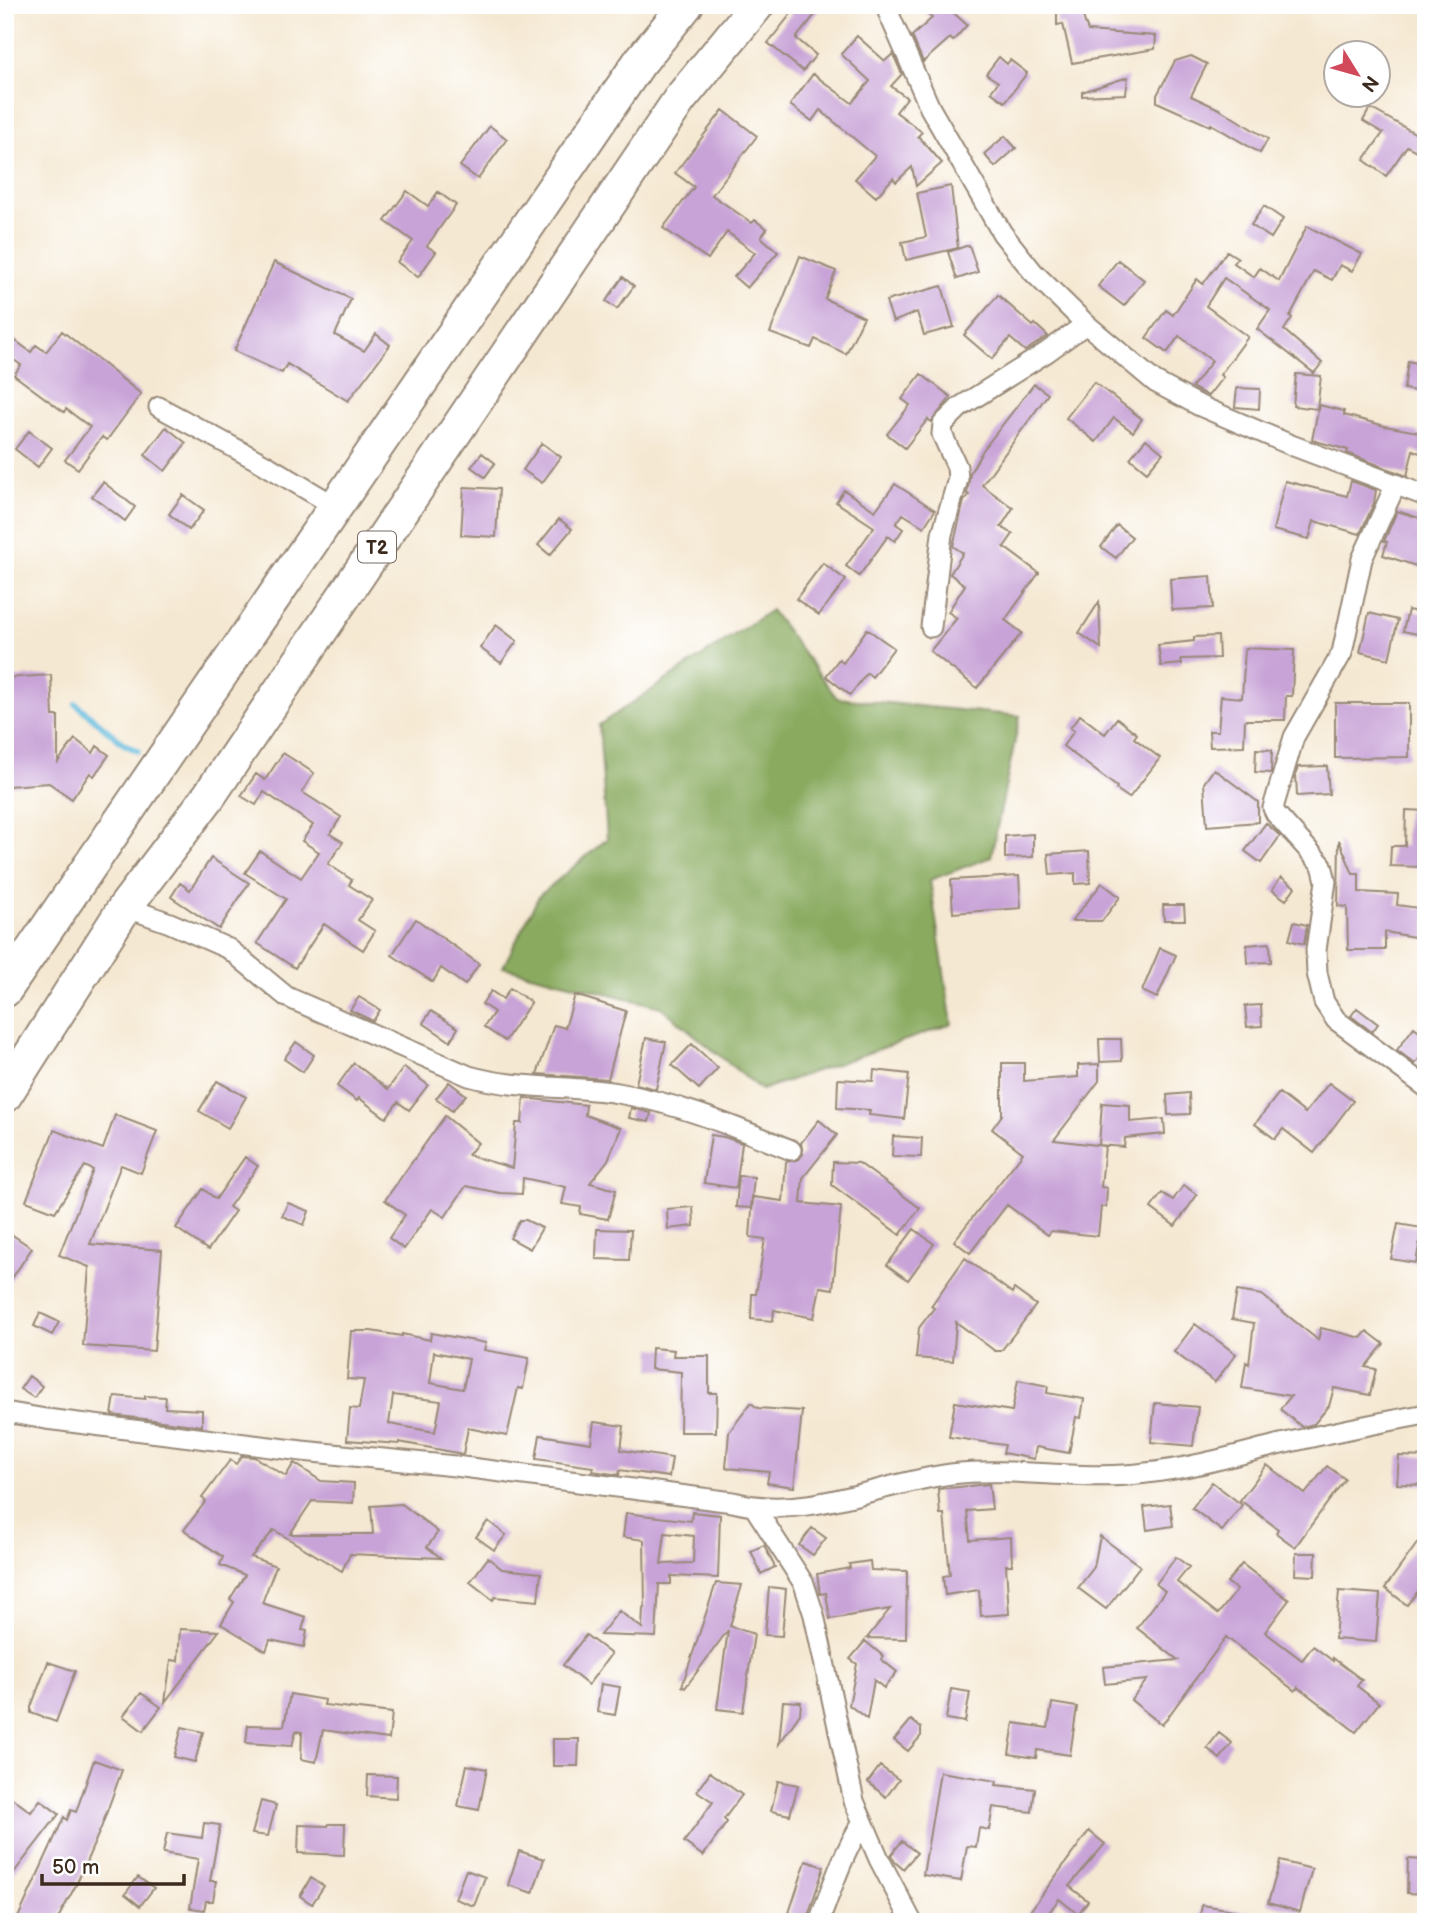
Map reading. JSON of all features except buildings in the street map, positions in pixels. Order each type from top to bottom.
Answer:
[{"type":"highway","points":[[5,990],[639,62],[686,5]]},
{"type":"highway","name":"T2","points":[[5,1095],[125,907],[209,796],[680,99],[757,5]]},
{"type":"street","points":[[886,5],[930,108],[1002,233],[1033,272],[1086,324],[1155,382],[1200,406],[1291,445],[1426,496]]},
{"type":"street","points":[[931,627],[942,534],[958,479],[957,467],[942,434],[943,424],[960,407],[1086,324]]},
{"type":"street","points":[[159,407],[335,506]]},
{"type":"street","points":[[1396,484],[1362,559],[1342,653],[1294,737],[1273,808],[1325,872],[1317,950],[1317,973],[1324,1002],[1344,1027],[1426,1087]]},
{"type":"street","points":[[125,907],[229,949],[287,997],[469,1076],[495,1083],[603,1091],[669,1103],[791,1150]]},
{"type":"street","points":[[5,1412],[290,1450],[455,1466],[733,1502],[755,1508],[809,1505],[950,1474],[989,1471],[1145,1474],[1426,1414]]},
{"type":"street","points":[[755,1508],[792,1564],[808,1595],[854,1801],[898,1899],[912,1922]]},
{"type":"street","points":[[819,1922],[840,1864],[862,1823]]},
{"type":"green space","points":[[771,610],[837,698],[1020,716],[991,857],[930,880],[952,1024],[761,1090],[661,1007],[503,967],[539,896],[607,839],[599,725]]},
{"type":"waterway","points":[[76,704],[124,744],[138,751]]}]
